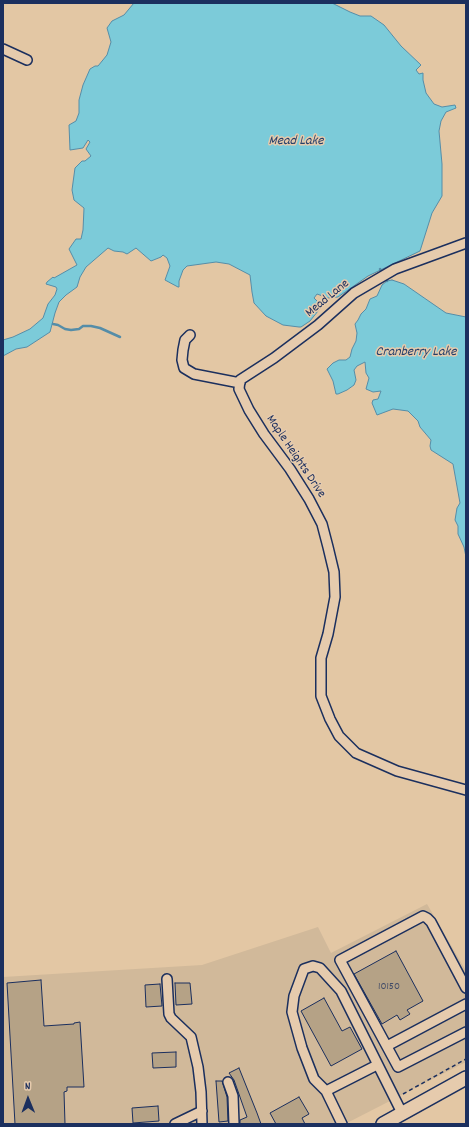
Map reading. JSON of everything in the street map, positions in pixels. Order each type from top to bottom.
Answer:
[{"type":"highway","points":[[383,1124],[466,1078]]},
{"type":"street","points":[[3,49],[27,60]]},
{"type":"street","name":"Mead Lane","points":[[240,383],[240,380],[274,358],[318,325],[354,293],[395,269],[466,243]]},
{"type":"street","points":[[190,335],[185,340],[183,350],[182,360],[184,368],[194,374],[240,383]]},
{"type":"street","name":"Maple Heights Drive","points":[[240,383],[239,389],[246,405],[264,434],[310,499],[322,524],[334,572],[335,598],[328,634],[320,658],[321,696],[330,719],[339,736],[356,753],[398,771],[466,790]]},
{"type":"street","points":[[466,988],[431,922],[423,916],[340,960],[398,1067],[466,1032]]},
{"type":"street","points":[[342,1124],[326,1091],[314,1079],[302,1048],[292,1012],[294,996],[304,969],[313,966],[320,968],[341,991],[402,1113]]},
{"type":"street","points":[[167,979],[170,1018],[191,1037],[198,1067],[202,1124]]},
{"type":"street","points":[[387,1046],[466,1004]]},
{"type":"street","points":[[326,1091],[377,1065]]},
{"type":"street","points":[[228,1082],[233,1096],[234,1124]]},
{"type":"street","points":[[175,1124],[202,1111]]},
{"type":"path","points":[[403,1094],[466,1059]]},
{"type":"shaded area","points":[[427,904],[466,971],[466,1062],[345,1124],[3,1124],[3,977],[202,965],[318,927],[331,953]]},
{"type":"water","name":"Mead Lake","points":[[134,3],[332,3],[360,16],[371,16],[384,25],[401,46],[421,65],[416,70],[419,74],[423,73],[426,93],[434,104],[442,107],[455,105],[456,108],[446,112],[441,121],[439,131],[442,164],[442,196],[432,213],[420,251],[368,276],[338,297],[328,298],[317,294],[314,298],[322,306],[310,321],[299,327],[283,325],[266,316],[254,303],[250,275],[229,264],[216,262],[187,266],[183,270],[178,287],[165,280],[170,266],[167,258],[163,255],[151,261],[136,248],[127,254],[108,248],[86,267],[80,277],[77,287],[59,302],[50,332],[27,347],[16,349],[3,356],[3,340],[30,329],[43,318],[48,304],[55,295],[57,289],[56,287],[46,284],[47,282],[53,277],[54,278],[77,265],[69,249],[76,239],[81,239],[84,208],[74,200],[72,190],[75,168],[82,161],[85,161],[91,156],[86,149],[90,142],[88,140],[83,148],[70,150],[69,125],[76,121],[79,113],[79,100],[83,85],[90,69],[98,66],[107,55],[111,42],[107,28],[112,21],[124,15]]},
{"type":"water","name":"Cranberry Lake","points":[[392,280],[404,284],[446,313],[466,317],[466,557],[455,520],[457,508],[460,503],[453,464],[431,450],[431,440],[420,427],[418,421],[408,411],[393,409],[377,415],[372,403],[373,400],[378,399],[381,391],[373,392],[366,389],[369,378],[366,373],[365,362],[357,366],[354,370],[356,380],[354,385],[338,394],[336,394],[333,381],[327,369],[333,363],[339,360],[346,360],[350,357],[356,341],[357,333],[355,324],[366,309],[370,299],[377,296],[382,285],[387,281]]},
{"type":"building","points":[[396,951],[423,1001],[407,1010],[410,1014],[400,1020],[397,1015],[382,1024],[354,974]]},
{"type":"building","points":[[41,980],[44,1026],[74,1024],[80,1022],[84,1087],[67,1087],[67,1091],[64,1092],[65,1124],[15,1124],[7,983]]},
{"type":"building","points":[[175,983],[190,983],[192,1004],[176,1005]]},
{"type":"building","points":[[160,984],[162,1006],[146,1007],[145,985]]},
{"type":"building","points":[[324,998],[342,1031],[350,1027],[362,1049],[331,1066],[301,1011]]},
{"type":"building","points":[[176,1052],[176,1067],[153,1068],[152,1053]]},
{"type":"building","points":[[239,1068],[261,1124],[240,1124],[240,1120],[247,1117],[234,1080],[229,1073]]},
{"type":"building","points":[[216,1081],[222,1081],[227,1097],[228,1121],[219,1122]]},
{"type":"building","points":[[299,1097],[309,1114],[302,1118],[305,1124],[276,1124],[270,1113]]},
{"type":"building","points":[[158,1106],[159,1121],[133,1123],[132,1108]]},
{"type":"waterway","points":[[380,269],[387,281]]},
{"type":"waterway","points":[[53,324],[71,330],[79,329],[83,326],[91,326],[100,328],[120,337]]}]
